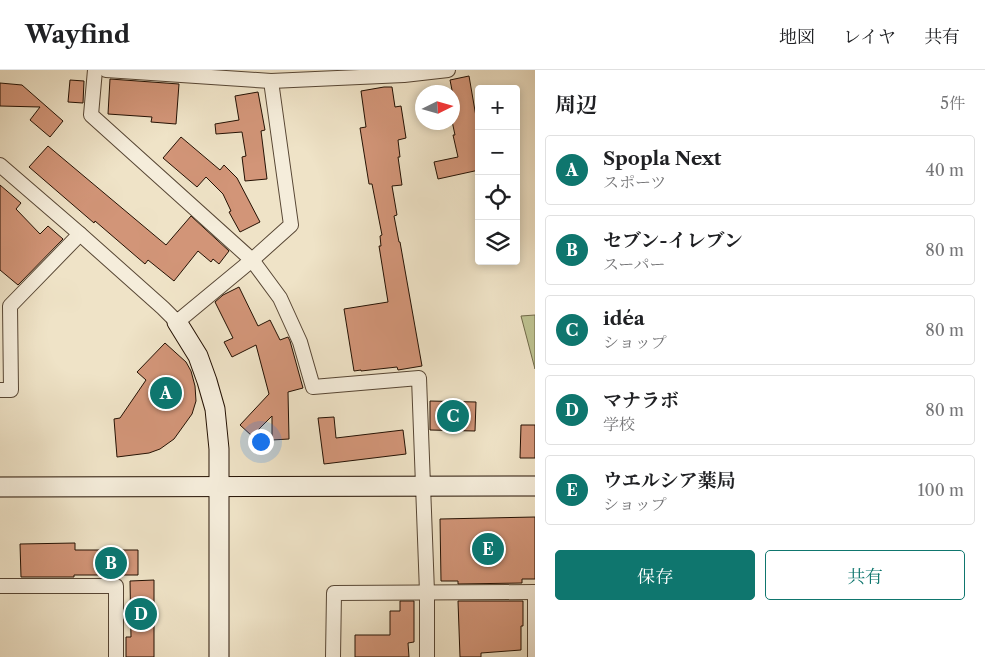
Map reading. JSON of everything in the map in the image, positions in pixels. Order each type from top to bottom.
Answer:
[{"type":"street","points":[[95,70],[91,115],[252,260],[280,298],[300,342],[313,388],[419,378],[427,592],[427,657]]},
{"type":"street","points":[[106,70],[271,81],[404,75],[448,70]]},
{"type":"street","points":[[177,322],[291,225],[271,81]]},
{"type":"street","points":[[0,166],[163,308],[177,322],[198,356],[215,409],[218,437],[219,657]]},
{"type":"street","points":[[0,390],[11,390],[5,301],[80,234]]},
{"type":"street","points":[[0,487],[535,486]]},
{"type":"street","points":[[0,586],[116,586],[116,657]]},
{"type":"street","points":[[333,657],[334,593],[427,592],[535,592],[535,657]]},
{"type":"green space","points":[[535,315],[535,369],[521,316]]},
{"type":"building","points":[[469,76],[475,111],[475,171],[438,179],[434,162],[458,157],[453,135],[455,135],[454,130],[460,130],[460,85],[451,85],[450,80]]},
{"type":"building","points":[[110,79],[179,84],[176,124],[151,122],[152,117],[108,114]]},
{"type":"building","points":[[70,80],[84,81],[83,103],[68,102]]},
{"type":"building","points":[[0,83],[22,85],[63,121],[50,137],[30,120],[40,107],[0,106]]},
{"type":"building","points":[[392,87],[395,107],[401,106],[406,138],[398,140],[400,157],[398,157],[402,185],[392,186],[397,215],[394,216],[422,366],[398,370],[397,367],[354,371],[344,309],[388,302],[379,246],[381,246],[380,236],[382,235],[372,184],[369,184],[360,128],[366,127],[361,91]]},
{"type":"building","points":[[258,92],[265,130],[261,131],[267,179],[245,181],[242,157],[246,156],[242,132],[216,134],[215,124],[239,120],[235,96]]},
{"type":"building","points":[[181,137],[220,170],[224,165],[237,178],[260,222],[240,232],[229,212],[231,211],[223,194],[206,177],[197,187],[163,158]]},
{"type":"building","points":[[48,146],[166,245],[191,216],[229,251],[219,264],[213,259],[211,262],[198,251],[174,281],[148,260],[145,264],[29,167]]},
{"type":"building","points":[[0,185],[21,203],[16,209],[40,234],[48,226],[63,239],[18,285],[0,270]]},
{"type":"building","points":[[239,287],[258,326],[270,320],[280,340],[288,337],[290,341],[303,388],[288,392],[289,439],[272,440],[272,416],[252,436],[240,425],[269,394],[256,345],[232,357],[224,342],[233,338],[215,302],[223,295]]},
{"type":"building","points":[[165,343],[186,362],[191,371],[196,401],[192,414],[174,439],[160,449],[149,453],[117,457],[114,419],[120,418],[146,380],[137,372]]},
{"type":"building","points":[[430,401],[476,402],[475,431],[430,430]]},
{"type":"building","points":[[334,417],[336,438],[403,430],[406,454],[324,464],[318,418]]},
{"type":"building","points":[[521,425],[535,425],[535,458],[520,458]]},
{"type":"building","points":[[535,517],[535,579],[522,579],[522,583],[458,584],[458,581],[441,581],[440,519]]},
{"type":"building","points":[[75,543],[75,550],[138,550],[138,575],[21,577],[20,544]]},
{"type":"building","points":[[154,580],[154,657],[126,657],[126,637],[131,637],[130,581]]},
{"type":"building","points":[[400,601],[414,601],[414,642],[408,643],[409,657],[355,657],[355,635],[390,635],[390,611],[400,611]]},
{"type":"building","points":[[458,601],[523,601],[521,650],[481,653],[481,657],[460,657]]},
{"type":"place","name":"Spopla Next","points":[[166,393]]},
{"type":"place","name":"idéa","points":[[453,416]]},
{"type":"place","name":"ウエルシア薬局","points":[[488,549]]},
{"type":"place","name":"セブン-イレブン","points":[[111,563]]},
{"type":"place","name":"マナラボ","points":[[141,614]]}]
